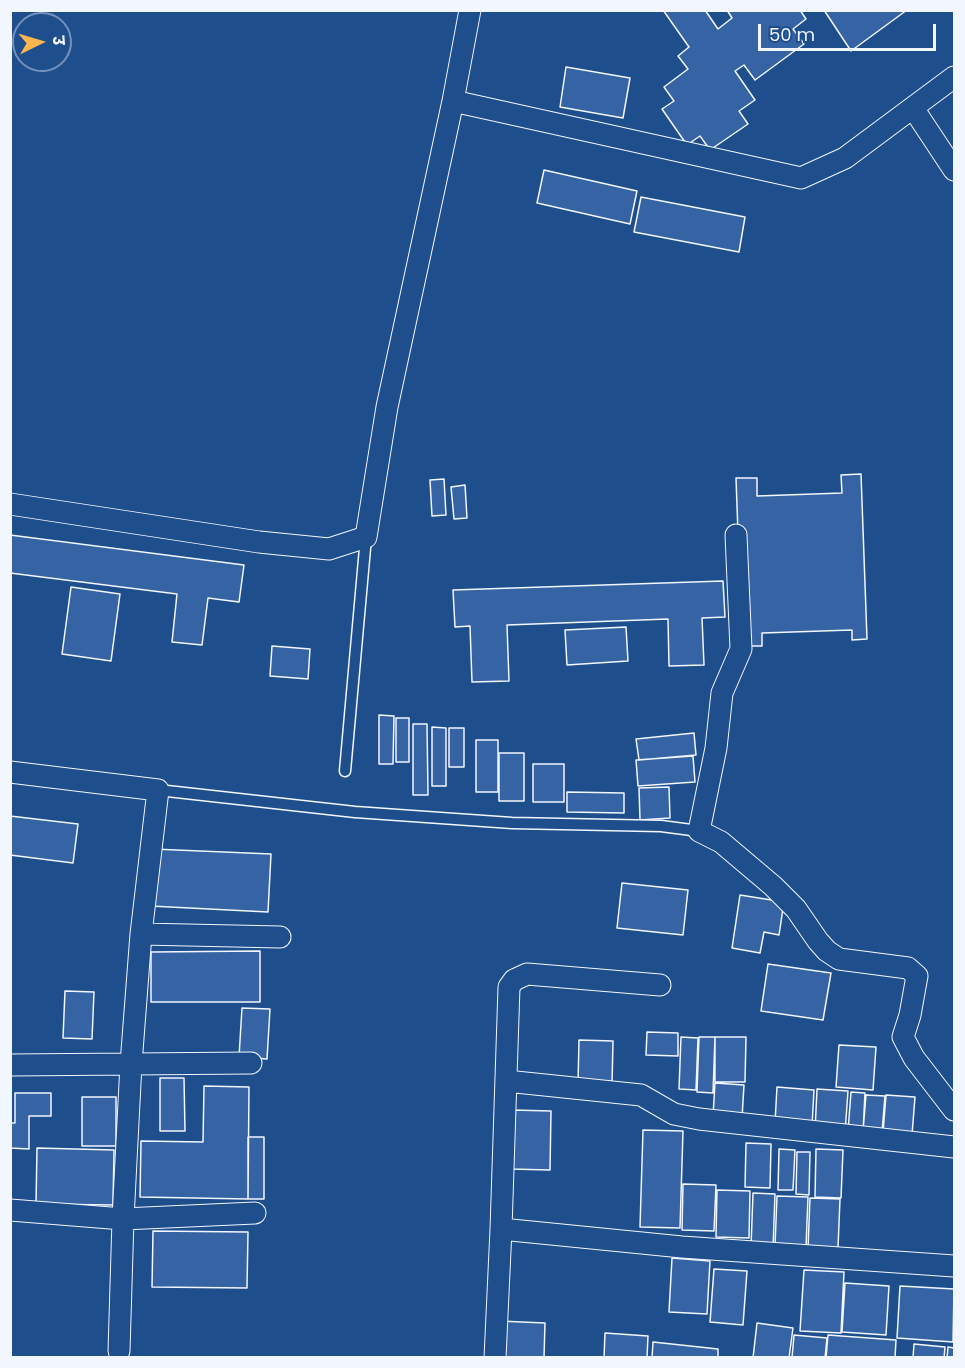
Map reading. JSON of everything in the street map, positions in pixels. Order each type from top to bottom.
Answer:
[{"type":"street","points":[[10,504],[247,540],[330,549],[366,537],[387,407],[453,101],[470,10]]},
{"type":"street","points":[[453,101],[801,178],[845,158],[954,77]]},
{"type":"street","points":[[913,108],[954,170]]},
{"type":"street","points":[[736,535],[741,649],[722,693],[717,748],[699,831],[721,842],[773,886],[796,909],[827,951],[839,959],[908,968],[917,976],[910,1015],[903,1037],[914,1058],[954,1110]]},
{"type":"street","points":[[10,772],[158,790],[141,934],[131,1064],[118,1351]]},
{"type":"street","points":[[141,934],[280,937]]},
{"type":"street","points":[[495,1358],[509,987],[514,980],[527,974],[660,985]]},
{"type":"street","points":[[10,1065],[251,1063]]},
{"type":"street","points":[[506,1081],[640,1095],[674,1114],[699,1119],[954,1147]]},
{"type":"street","points":[[10,1210],[123,1219],[255,1213]]},
{"type":"street","points":[[501,1229],[682,1247],[954,1266]]},
{"type":"lane","points":[[345,771],[366,537]]},
{"type":"lane","points":[[158,790],[366,813],[512,823],[661,826],[699,831]]},
{"type":"building","points":[[663,10],[705,10],[718,29],[732,18],[727,10],[800,10],[806,19],[793,29],[804,44],[755,80],[744,65],[735,71],[755,100],[739,111],[748,124],[710,150],[700,136],[687,145],[662,109],[674,101],[664,87],[688,69],[678,56],[689,47]]},
{"type":"building","points":[[824,10],[907,10],[851,51]]},
{"type":"building","points":[[566,67],[630,78],[623,118],[560,107]]},
{"type":"building","points":[[544,170],[637,191],[630,224],[537,203]]},
{"type":"building","points":[[641,197],[745,217],[739,252],[634,232]]},
{"type":"building","points":[[861,474],[867,639],[852,640],[852,630],[762,633],[762,646],[742,646],[736,478],[757,478],[757,496],[842,493],[841,475]]},
{"type":"building","points":[[444,479],[446,515],[432,516],[430,480]]},
{"type":"building","points":[[465,485],[467,518],[454,519],[451,487]]},
{"type":"building","points":[[10,535],[244,565],[239,602],[208,598],[202,645],[172,642],[177,594],[10,573]]},
{"type":"building","points":[[723,581],[725,617],[702,618],[704,665],[669,666],[668,619],[507,625],[509,681],[472,682],[470,626],[455,627],[453,590]]},
{"type":"building","points":[[71,587],[120,594],[111,661],[62,654]]},
{"type":"building","points":[[626,627],[628,661],[567,665],[565,630]]},
{"type":"building","points":[[272,646],[310,649],[308,679],[270,676]]},
{"type":"building","points":[[379,715],[394,716],[393,764],[379,764]]},
{"type":"building","points":[[396,718],[409,718],[409,762],[396,762]]},
{"type":"building","points":[[413,724],[427,724],[428,795],[413,795]]},
{"type":"building","points":[[432,727],[446,728],[446,786],[432,786]]},
{"type":"building","points":[[449,728],[464,728],[464,767],[449,767]]},
{"type":"building","points":[[694,733],[696,755],[639,760],[636,739]]},
{"type":"building","points":[[476,740],[498,740],[498,792],[476,792]]},
{"type":"building","points":[[499,753],[524,753],[524,801],[499,801]]},
{"type":"building","points":[[693,756],[695,782],[638,786],[636,760]]},
{"type":"building","points":[[533,764],[564,764],[564,802],[533,802]]},
{"type":"building","points":[[669,787],[670,818],[640,820],[639,788]]},
{"type":"building","points":[[567,792],[624,793],[624,813],[567,812]]},
{"type":"building","points":[[10,816],[78,824],[73,863],[10,855]]},
{"type":"building","points":[[153,849],[271,854],[268,912],[150,906]]},
{"type":"building","points":[[622,883],[688,890],[683,935],[617,928]]},
{"type":"building","points":[[740,895],[784,902],[779,935],[764,932],[760,953],[732,948]]},
{"type":"building","points":[[260,951],[260,1002],[151,1002],[151,952]]},
{"type":"building","points":[[768,964],[831,973],[823,1020],[761,1011]]},
{"type":"building","points":[[65,991],[94,992],[92,1039],[63,1038]]},
{"type":"building","points":[[242,1008],[270,1009],[267,1059],[239,1057]]},
{"type":"building","points":[[647,1032],[678,1033],[678,1056],[646,1055]]},
{"type":"building","points":[[681,1037],[698,1038],[696,1090],[679,1089]]},
{"type":"building","points":[[699,1037],[715,1037],[713,1093],[697,1092]]},
{"type":"building","points":[[715,1037],[746,1037],[745,1082],[715,1082]]},
{"type":"building","points":[[579,1040],[613,1041],[612,1085],[578,1084]]},
{"type":"building","points":[[839,1045],[876,1047],[873,1090],[836,1087]]},
{"type":"building","points":[[160,1078],[184,1078],[185,1131],[160,1131]]},
{"type":"building","points":[[715,1083],[744,1085],[742,1118],[713,1116]]},
{"type":"building","points":[[204,1086],[249,1087],[248,1199],[140,1197],[141,1141],[203,1142]]},
{"type":"building","points":[[777,1087],[814,1090],[812,1126],[775,1123]]},
{"type":"building","points":[[817,1089],[848,1091],[845,1133],[815,1131]]},
{"type":"building","points":[[851,1092],[865,1093],[863,1132],[848,1131]]},
{"type":"building","points":[[15,1093],[51,1093],[51,1116],[29,1116],[29,1149],[10,1148],[10,1123],[15,1123]]},
{"type":"building","points":[[866,1095],[885,1096],[882,1132],[863,1131]]},
{"type":"building","points":[[886,1095],[915,1097],[912,1135],[883,1133]]},
{"type":"building","points":[[82,1097],[116,1097],[116,1146],[82,1146]]},
{"type":"building","points":[[512,1110],[551,1111],[550,1170],[510,1169]]},
{"type":"building","points":[[643,1130],[683,1131],[680,1228],[640,1227]]},
{"type":"building","points":[[248,1137],[264,1137],[264,1199],[248,1199]]},
{"type":"building","points":[[746,1143],[771,1144],[770,1188],[745,1187]]},
{"type":"building","points":[[37,1148],[114,1150],[113,1205],[36,1204]]},
{"type":"building","points":[[779,1149],[795,1150],[793,1190],[778,1190]]},
{"type":"building","points":[[816,1149],[843,1150],[841,1198],[815,1197]]},
{"type":"building","points":[[797,1152],[810,1152],[809,1195],[796,1194]]},
{"type":"building","points":[[683,1184],[716,1185],[714,1231],[682,1230]]},
{"type":"building","points":[[717,1190],[750,1191],[749,1238],[716,1237]]},
{"type":"building","points":[[753,1193],[775,1194],[773,1248],[751,1247]]},
{"type":"building","points":[[777,1196],[808,1197],[806,1247],[775,1246]]},
{"type":"building","points":[[810,1198],[840,1199],[838,1248],[808,1248]]},
{"type":"building","points":[[153,1231],[248,1232],[247,1288],[152,1287]]},
{"type":"building","points":[[672,1258],[710,1261],[707,1314],[669,1312]]},
{"type":"building","points":[[714,1269],[747,1271],[743,1325],[710,1322]]},
{"type":"building","points":[[804,1270],[844,1272],[841,1333],[800,1331]]},
{"type":"building","points":[[845,1283],[889,1286],[886,1335],[842,1332]]},
{"type":"building","points":[[900,1286],[954,1289],[953,1342],[897,1338]]},
{"type":"building","points":[[499,1321],[545,1323],[544,1358],[497,1358]]},
{"type":"building","points":[[757,1323],[793,1328],[789,1358],[753,1358]]},
{"type":"building","points":[[605,1333],[648,1336],[647,1358],[604,1358]]},
{"type":"building","points":[[794,1335],[827,1338],[825,1358],[792,1358]]},
{"type":"building","points":[[828,1335],[896,1340],[895,1358],[826,1358]]},
{"type":"building","points":[[653,1342],[718,1349],[718,1358],[652,1358]]},
{"type":"building","points":[[914,1344],[945,1347],[944,1358],[913,1358]]},
{"type":"building","points":[[948,1347],[954,1348],[954,1358],[947,1358]]}]
